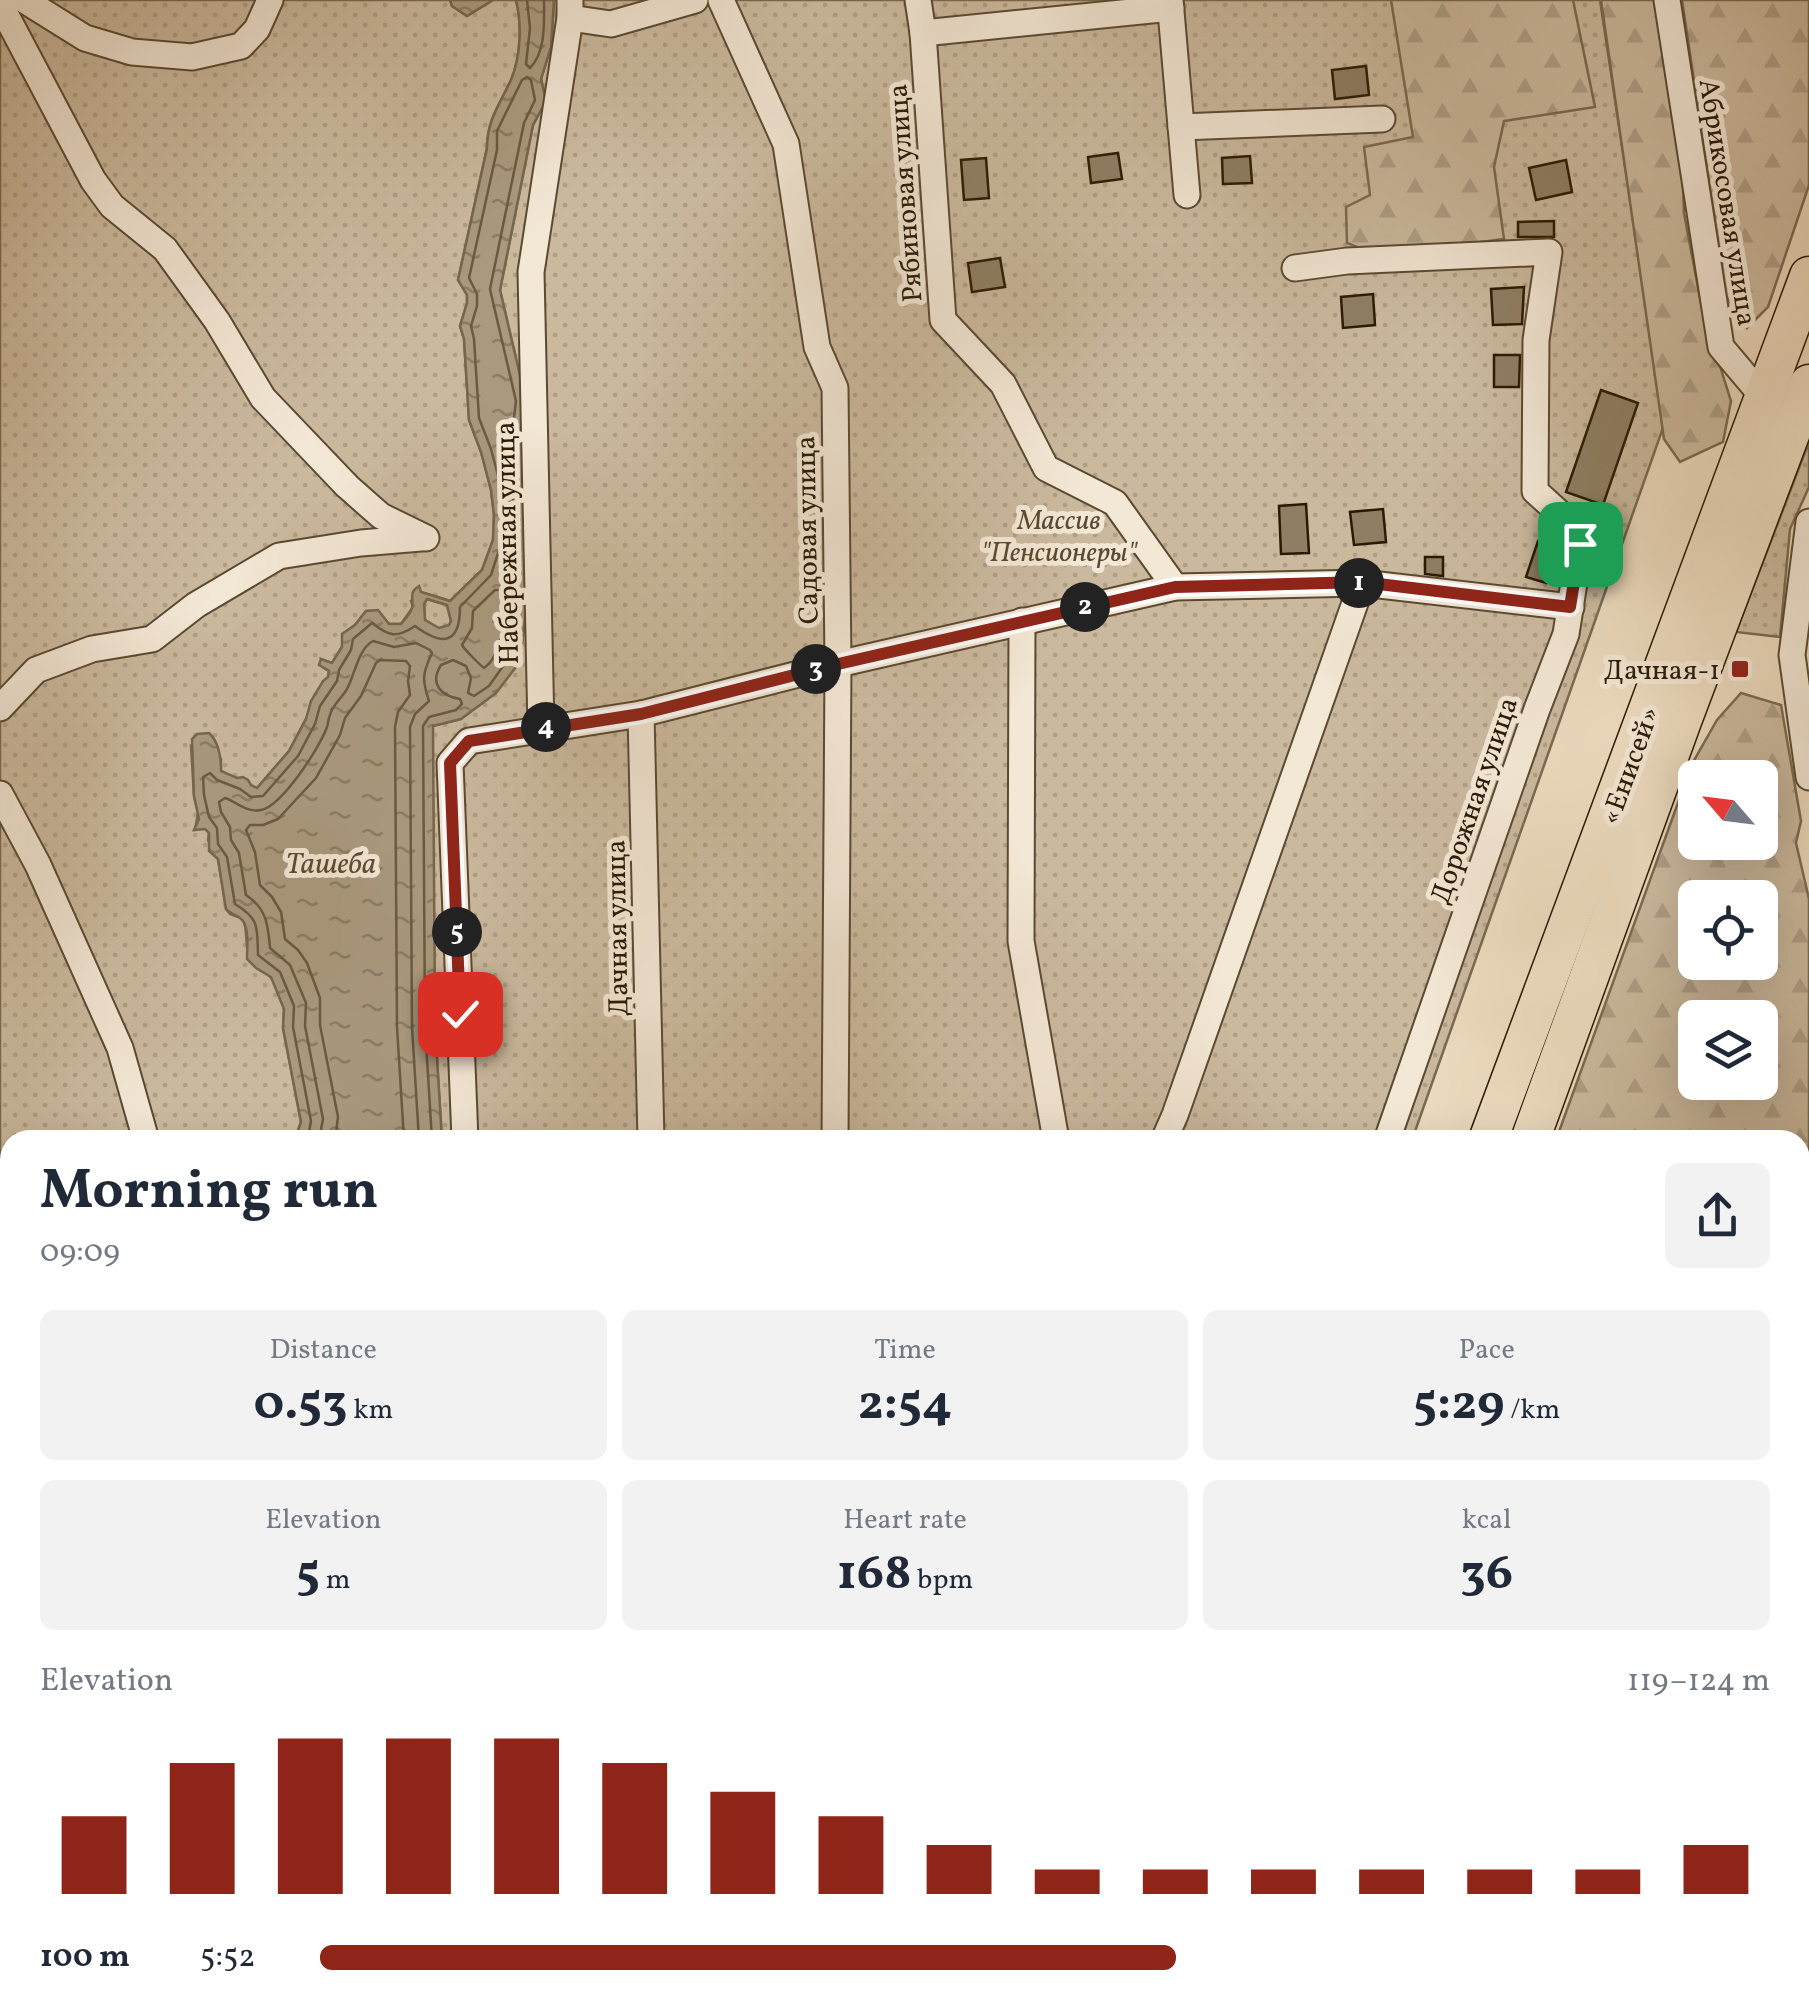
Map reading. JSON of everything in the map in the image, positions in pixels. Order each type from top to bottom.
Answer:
[{"type":"highway","name":"«Енисей»","points":[[1492,1130],[1809,276]]},
{"type":"highway","name":"«Енисей»","points":[[1534,1130],[1809,384]]},
{"type":"street","points":[[24,0],[85,38],[132,52],[192,56],[240,46],[258,29],[270,0]]},
{"type":"street","points":[[570,9],[611,24],[694,0]]},
{"type":"street","name":"Садовая улица","points":[[720,0],[786,144],[817,347],[834,388],[838,664],[836,1130]]},
{"type":"street","name":"Рябиновая улица","points":[[918,0],[943,320],[1002,384],[1046,468],[1115,503],[1175,587]]},
{"type":"street","name":"Абрикосовая улица","points":[[1667,0],[1720,346],[1764,398]]},
{"type":"street","points":[[0,4],[93,180],[112,206],[166,249],[217,321],[263,398],[381,516],[426,538],[279,556],[196,605],[152,638],[92,649],[36,670],[0,708]]},
{"type":"street","points":[[922,34],[1171,4],[1187,194]]},
{"type":"street","name":"Набережная улица","points":[[540,728],[530,272],[570,9]]},
{"type":"street","points":[[1181,127],[1382,119]]},
{"type":"street","name":"Дорожная улица","points":[[1295,268],[1347,261],[1549,252],[1536,340],[1535,491],[1568,521],[1580,544],[1566,634],[1390,1130]]},
{"type":"street","points":[[1809,522],[1792,654],[1809,777]]},
{"type":"street","points":[[465,1130],[450,763],[469,741],[641,714],[838,664],[1175,587],[1362,582],[1570,607]]},
{"type":"street","points":[[1169,1130],[1362,582]]},
{"type":"street","points":[[1022,621],[1021,941],[1054,1130]]},
{"type":"street","name":"Дачная улица","points":[[641,714],[650,1130]]},
{"type":"street","points":[[0,794],[38,865],[120,1048],[143,1130]]},
{"type":"green space","points":[[0,0],[450,0],[467,16],[493,0],[516,0],[519,50],[511,80],[489,129],[458,280],[467,294],[460,326],[469,420],[491,490],[494,515],[493,540],[482,570],[450,601],[421,592],[411,601],[413,607],[401,624],[389,624],[378,611],[366,611],[343,634],[342,647],[332,663],[321,659],[329,671],[328,677],[289,751],[256,789],[221,771],[221,759],[191,746],[198,813],[195,830],[206,828],[209,833],[208,840],[218,859],[226,909],[245,923],[247,946],[261,971],[275,983],[284,1009],[283,1028],[301,1122],[298,1130],[0,1130]]},
{"type":"green space","name":"Массив \"Пенсионеры\"","points":[[554,0],[1600,0],[1664,425],[1416,1130],[441,1130],[435,1026],[432,726],[461,719],[522,644],[526,611],[522,433],[526,401],[500,290],[533,125],[546,101],[541,79],[551,47]]},
{"type":"green space","points":[[1391,0],[1573,0],[1595,107],[1504,121],[1494,167],[1504,239],[1389,254],[1372,253],[1347,243],[1346,207],[1370,195],[1364,147],[1413,137]]},
{"type":"green space","points":[[1601,0],[1657,0],[1682,160],[1684,213],[1702,309],[1731,401],[1723,442],[1680,462],[1664,439]]},
{"type":"green space","points":[[1682,0],[1809,0],[1809,185],[1768,307],[1747,328],[1726,296]]},
{"type":"green space","points":[[1809,442],[1809,487],[1790,529],[1780,637],[1736,632]]},
{"type":"green space","points":[[427,599],[447,605],[449,626],[439,629],[425,620]]},
{"type":"green space","points":[[1741,693],[1781,705],[1801,821],[1796,843],[1809,899],[1809,1130],[1560,1130],[1678,803],[1678,860],[1778,860],[1778,760],[1694,760],[1717,720]]},
{"type":"water","points":[[450,0],[493,0],[467,16]]},
{"type":"water","name":"Ташеба","points":[[516,0],[554,0],[551,47],[541,79],[546,101],[533,125],[500,290],[526,401],[522,433],[526,611],[522,644],[516,667],[496,693],[461,719],[433,726],[435,1026],[441,1130],[298,1130],[301,1122],[283,1028],[284,1009],[271,977],[247,959],[245,926],[226,909],[218,859],[209,851],[209,833],[205,829],[194,830],[199,819],[192,739],[197,734],[209,733],[217,746],[221,771],[243,777],[257,788],[289,751],[311,701],[328,677],[329,671],[319,665],[321,659],[332,663],[342,647],[342,634],[366,611],[378,610],[389,624],[401,624],[411,610],[412,593],[419,586],[421,592],[450,601],[482,570],[493,540],[494,515],[481,452],[469,420],[460,326],[467,295],[458,280],[489,129],[511,80],[520,40]],"holes":[[[427,599],[447,605],[451,621],[439,628],[425,620]]]},
{"type":"building","points":[[1366,66],[1369,95],[1335,99],[1332,70]]},
{"type":"building","points":[[1118,153],[1122,179],[1091,183],[1088,157]]},
{"type":"building","points":[[1250,156],[1252,183],[1223,184],[1222,158]]},
{"type":"building","points":[[986,158],[989,198],[964,200],[961,160]]},
{"type":"building","points":[[1566,160],[1572,192],[1536,200],[1529,168]]},
{"type":"building","points":[[1554,221],[1554,237],[1518,237],[1518,222]]},
{"type":"building","points":[[1000,258],[1005,287],[972,292],[968,263]]},
{"type":"building","points":[[1524,287],[1522,324],[1493,325],[1491,289]]},
{"type":"building","points":[[1373,294],[1375,325],[1343,328],[1341,297]]},
{"type":"building","points":[[1494,355],[1520,355],[1519,387],[1494,387]]},
{"type":"building","points":[[1601,390],[1638,403],[1603,505],[1566,492]]},
{"type":"building","points":[[1306,504],[1309,553],[1281,554],[1279,506]]},
{"type":"building","points":[[1383,509],[1386,542],[1354,545],[1350,512]]},
{"type":"building","points":[[1538,541],[1558,547],[1546,583],[1526,577]]},
{"type":"building","points":[[1425,557],[1443,557],[1443,576],[1425,574]]},
{"type":"place","name":"Дачная-1","points":[[1740,669]]},
{"type":"route","points":[[460,1014],[450,763],[469,741],[641,714],[838,664],[1175,587],[1362,582],[1570,607],[1580,544]]}]
